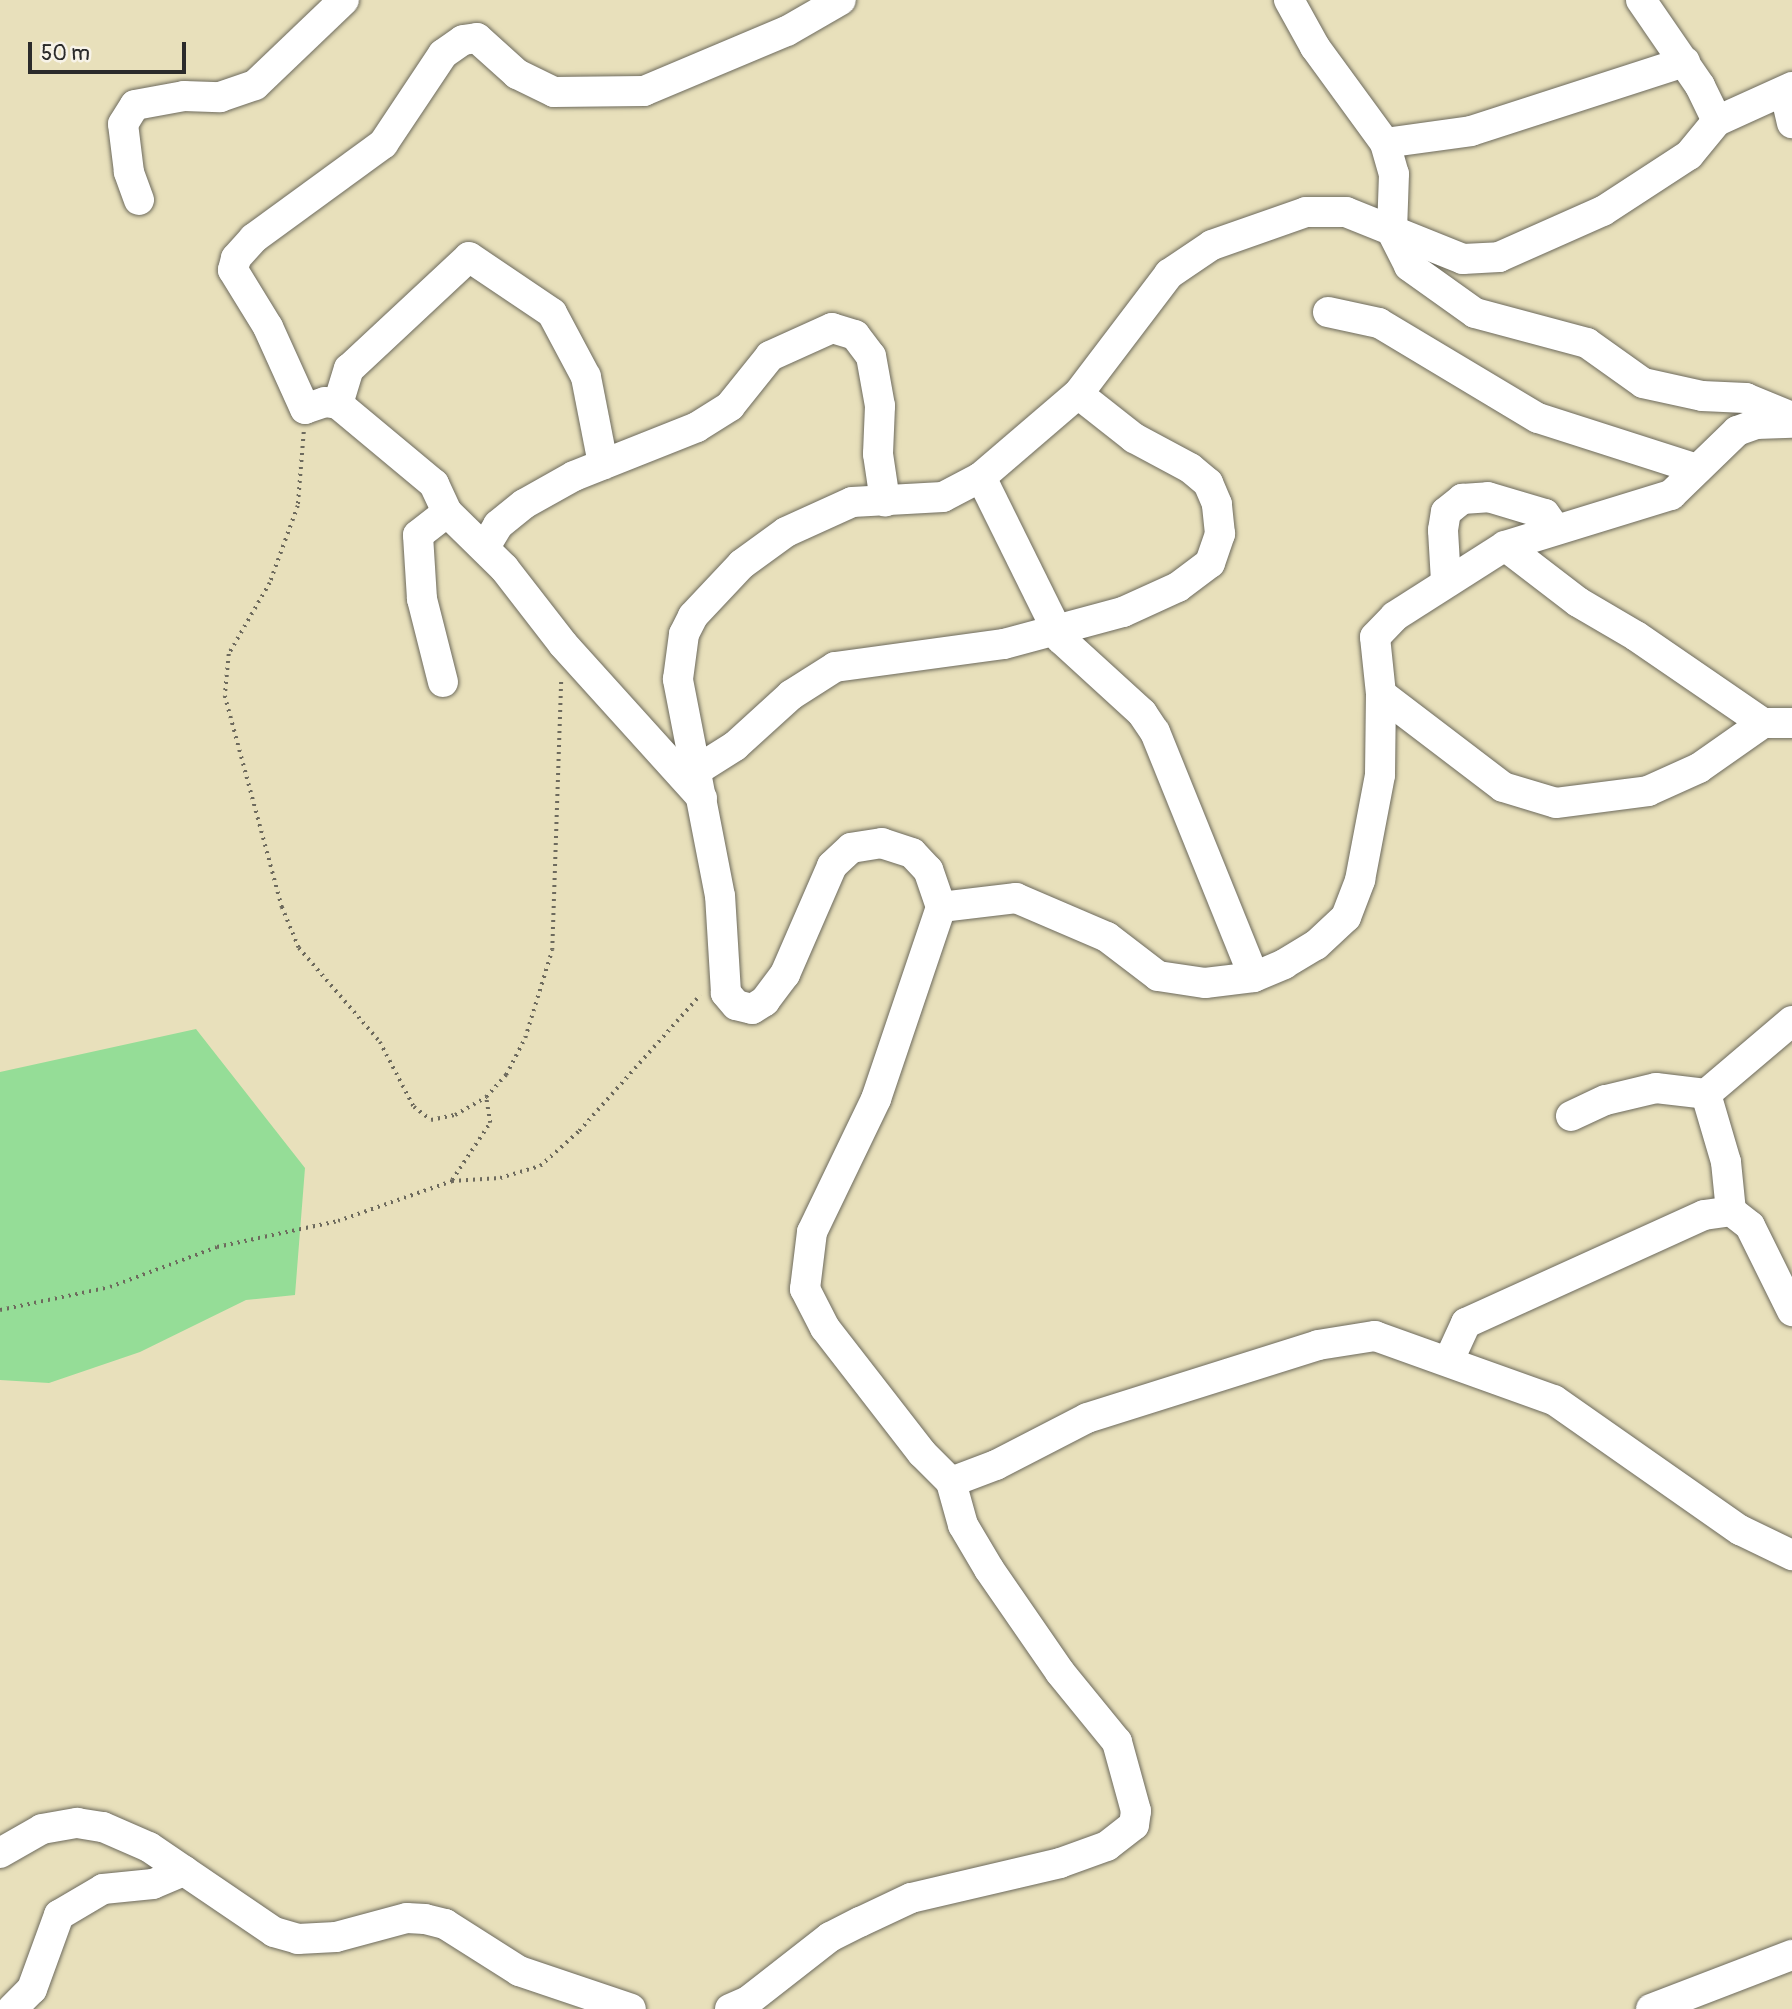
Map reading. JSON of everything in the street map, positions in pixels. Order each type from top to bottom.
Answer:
[{"type":"street","points":[[139,200],[129,172],[123,124],[135,105],[184,96],[220,97],[255,85],[344,0]]},
{"type":"street","points":[[705,801],[563,644],[485,547],[447,512],[434,484],[338,404],[325,402],[305,408],[268,327],[233,271],[236,258],[254,238],[383,144],[443,54],[463,40],[477,38],[517,74],[554,92],[643,91],[787,31],[841,0]]},
{"type":"street","points":[[1289,0],[1315,47],[1385,143],[1394,174],[1392,232],[1409,266],[1475,313],[1587,344],[1643,383],[1702,396],[1745,398],[1792,417]]},
{"type":"street","points":[[1641,0],[1685,62],[1717,121]]},
{"type":"street","points":[[1385,143],[1471,131],[1685,62]]},
{"type":"street","points":[[730,2009],[748,2001],[830,1937],[911,1898],[1060,1863],[1107,1846],[1134,1825],[1136,1811],[1117,1742],[1060,1672],[989,1569],[963,1525],[951,1482],[922,1453],[825,1328],[806,1289],[812,1232],[876,1098],[941,907],[928,870],[912,853],[882,843],[852,848],[831,866],[785,974],[765,1001],[752,1009],[736,1005],[726,993],[720,896],[705,801],[678,679],[684,634],[693,616],[742,564],[786,532],[852,502],[943,496],[981,477],[1078,394],[1169,274],[1212,245],[1306,212],[1346,212],[1463,259],[1499,257],[1603,211],[1689,155],[1717,121],[1746,104],[1788,90],[1792,123]]},
{"type":"street","points":[[338,404],[349,369],[469,257],[552,313],[586,377],[603,464]]},
{"type":"street","points":[[1328,312],[1379,323],[1538,418],[1697,469]]},
{"type":"street","points":[[485,547],[498,525],[524,504],[603,464],[697,427],[730,406],[770,356],[832,328],[840,328],[862,341],[871,356],[880,406],[878,454],[885,501]]},
{"type":"street","points":[[697,770],[735,746],[791,695],[835,667],[1004,644],[1124,612],[1178,587],[1210,563],[1220,534],[1213,493],[1200,475],[1134,438],[1078,394]]},
{"type":"street","points":[[941,907],[1016,898],[1107,937],[1158,976],[1205,983],[1254,977],[1316,945],[1346,917],[1360,880],[1380,775],[1381,694],[1375,637],[1395,616],[1446,581],[1505,546],[1671,495],[1737,431],[1756,424],[1792,423]]},
{"type":"street","points":[[981,477],[1061,639],[1142,713],[1155,732],[1254,977]]},
{"type":"street","points":[[1446,581],[1443,530],[1446,512],[1462,499],[1488,497],[1545,514],[1556,530]]},
{"type":"street","points":[[443,682],[422,599],[418,535],[447,512]]},
{"type":"street","points":[[1381,694],[1503,787],[1556,803],[1648,792],[1699,768],[1778,723],[1578,603],[1505,546]]},
{"type":"street","points":[[1571,1116],[1606,1100],[1656,1088],[1706,1094],[1792,1021]]},
{"type":"street","points":[[1706,1094],[1726,1162],[1731,1211],[1750,1226],[1792,1311]]},
{"type":"street","points":[[1449,1360],[1466,1323],[1704,1215],[1731,1211]]},
{"type":"street","points":[[951,1482],[996,1465],[1087,1418],[1318,1345],[1375,1336],[1449,1360],[1554,1400],[1740,1530],[1792,1555]]},
{"type":"street","points":[[0,1853],[42,1829],[77,1823],[103,1827],[149,1847],[274,1933],[298,1939],[336,1937],[407,1918],[425,1919],[445,1924],[519,1971],[631,2009]]},
{"type":"street","points":[[12,2009],[32,1989],[49,1936],[66,1909],[103,1889],[153,1884],[184,1871]]},
{"type":"street","points":[[1651,2009],[1792,1955]]},
{"type":"path","points":[[305,408],[298,506],[270,583],[229,654],[225,696],[282,907],[299,948],[380,1042],[414,1107],[432,1120],[454,1115],[486,1097],[506,1075],[525,1038],[552,950],[563,644]]},
{"type":"path","points":[[0,1310],[110,1287],[217,1247],[338,1221],[452,1181],[500,1178],[540,1166],[579,1131],[701,994],[726,993]]},
{"type":"path","points":[[452,1181],[490,1123],[486,1097]]},
{"type":"green space","points":[[196,1029],[305,1168],[295,1295],[246,1300],[140,1352],[49,1383],[0,1380],[0,1072]]}]
